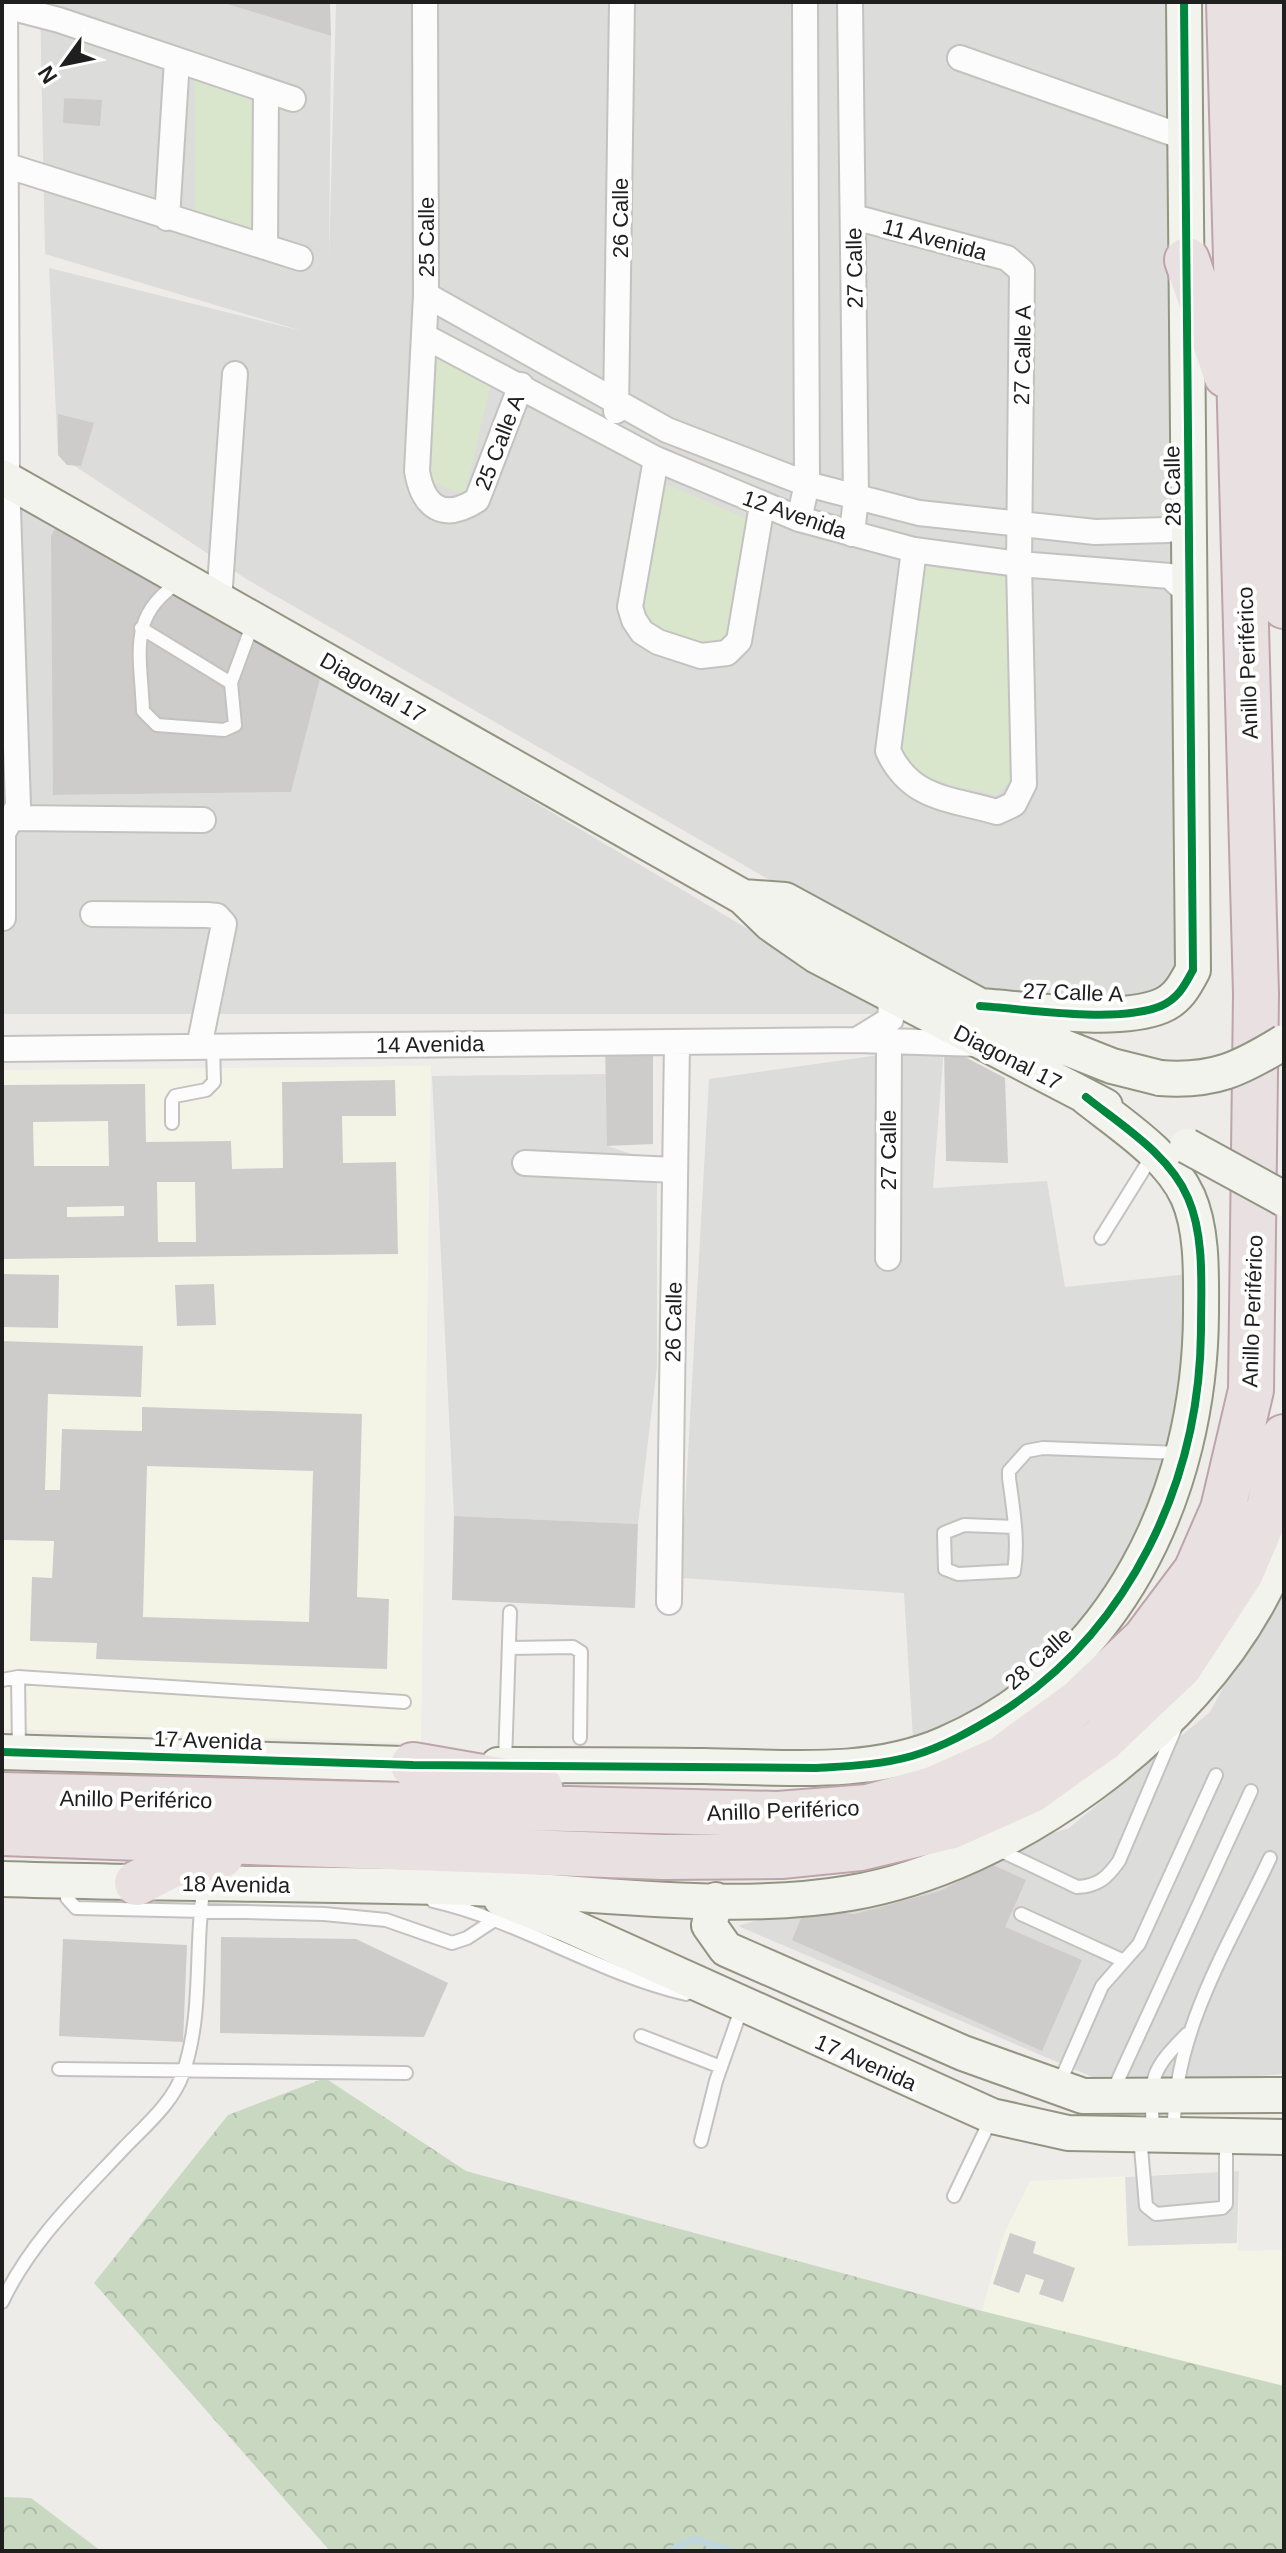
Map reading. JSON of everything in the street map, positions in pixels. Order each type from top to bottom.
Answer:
[{"type":"highway","name":"Anillo Periférico","points":[[2,1795],[685,1813],[778,1814],[868,1807],[933,1789],[1002,1758],[1080,1701],[1145,1639],[1196,1571],[1223,1509],[1251,1390],[1256,994],[1229,2]]},
{"type":"highway","name":"Anillo Periférico","points":[[1272,2],[1284,606]]},
{"type":"highway","points":[[1277,211],[1284,258]]},
{"type":"highway","points":[[1187,260],[1240,420]]},
{"type":"highway","points":[[1002,1758],[1121,1630],[1162,1572],[1204,1473],[1223,1372],[1208,1142],[1242,1068]]},
{"type":"highway","name":"Anillo Periférico","points":[[2,1833],[663,1857],[781,1856],[860,1848],[952,1826],[1030,1791],[1103,1739],[1180,1666],[1241,1573],[1269,1507],[1284,1437]]},
{"type":"highway","points":[[413,1765],[685,1813]]},
{"type":"highway","points":[[137,1883],[192,1859],[260,1854],[301,1842]]},
{"type":"street","name":"25 Calle","points":[[425,2],[426,295],[417,471],[421,493],[440,509],[463,509],[477,500]]},
{"type":"street","name":"26 Calle","points":[[611,434],[619,401],[622,2]]},
{"type":"street","points":[[799,519],[807,484],[805,2]]},
{"type":"street","name":"27 Calle","points":[[850,2],[856,497],[852,534]]},
{"type":"street","name":"28 Calle","points":[[1184,2],[1192,597],[1193,970]]},
{"type":"street","points":[[3,918],[3,833],[18,806],[5,478],[5,4],[293,99]]},
{"type":"street","points":[[960,58],[1186,138]]},
{"type":"street","points":[[167,218],[177,60]]},
{"type":"street","points":[[265,247],[266,90]]},
{"type":"street","points":[[5,165],[300,258]]},
{"type":"street","name":"11 Avenida","points":[[854,217],[1016,264]]},
{"type":"street","name":"27 Calle A","points":[[914,550],[888,751],[898,773],[915,789],[997,812],[1014,804],[1024,784],[1019,564],[1023,284],[1022,271],[1016,264]]},
{"type":"street","name":"12 Avenida","points":[[426,295],[667,430],[807,484],[919,513],[1095,532],[1157,531],[1178,526],[1191,517]]},
{"type":"street","name":"12 Avenida","points":[[424,336],[656,459],[799,519],[914,550],[1019,564],[1170,576],[1192,597]]},
{"type":"street","points":[[219,600],[235,374]]},
{"type":"street","name":"25 Calle A","points":[[477,500],[521,385]]},
{"type":"street","points":[[656,459],[630,607],[642,632],[701,656],[727,653],[739,641],[762,505]]},
{"type":"street","name":"Diagonal 17","points":[[5,478],[743,897],[771,924],[817,956],[1086,1097],[1208,1142],[1284,1199]]},
{"type":"street","points":[[13,818],[203,820]]},
{"type":"street","name":"Diagonal 17","points":[[743,897],[785,900],[980,1006],[1112,1066],[1160,1078],[1203,1079],[1242,1068],[1284,1042]]},
{"type":"street","points":[[93,914],[207,915],[217,916],[224,924],[206,1046]]},
{"type":"street","name":"27 Calle A","points":[[980,1006],[1127,1014],[1163,1006],[1182,992],[1193,970]]},
{"type":"street","points":[[857,1040],[891,1019],[890,994]]},
{"type":"street","name":"14 Avenida","points":[[2,1049],[857,1040],[982,1044]]},
{"type":"street","name":"26 Calle","points":[[669,1602],[677,1042]]},
{"type":"street","name":"27 Calle","points":[[888,1258],[889,1043]]},
{"type":"street","name":"28 Calle","points":[[413,1765],[816,1768],[875,1765],[946,1744],[1023,1699],[1070,1658],[1132,1581],[1154,1540],[1171,1502],[1201,1369],[1196,1225],[1188,1197],[1170,1168],[1086,1097]]},
{"type":"street","points":[[525,1163],[675,1170]]},
{"type":"street","points":[[471,1888],[716,1900],[849,1893],[920,1877],[1024,1828],[1115,1770],[1196,1689],[1266,1588],[1284,1540]]},
{"type":"street","name":"17 Avenida","points":[[10,1752],[413,1765]]},
{"type":"street","name":"18 Avenida","points":[[2,1879],[137,1883],[202,1898],[364,1886],[471,1888]]},
{"type":"street","name":"17 Avenida","points":[[471,1888],[568,1925],[992,2116],[1068,2133],[1284,2137]]},
{"type":"street","name":"17 Avenida","points":[[716,1900],[708,1920],[711,1932],[726,1949],[963,2053],[1083,2096],[1284,2095]]},
{"type":"street","points":[[742,2006],[756,1963]]},
{"type":"lane","points":[[184,580],[152,603],[141,628],[143,711],[149,721],[157,725],[224,730],[235,725],[231,683],[254,620]]},
{"type":"lane","points":[[141,628],[231,683]]},
{"type":"lane","points":[[172,1123],[172,1101],[175,1096],[206,1090],[214,1082],[206,1046]]},
{"type":"lane","points":[[1101,1238],[1154,1154]]},
{"type":"lane","points":[[1015,1527],[964,1525],[944,1533],[945,1569],[958,1574],[1014,1571],[1015,1527],[1009,1471],[1027,1451],[1043,1448],[1184,1453]]},
{"type":"lane","points":[[505,1765],[510,1612]]},
{"type":"lane","points":[[509,1648],[573,1647],[581,1652],[580,1738]]},
{"type":"lane","points":[[10,1752],[18,1677]]},
{"type":"lane","points":[[2,1680],[18,1677],[404,1702]]},
{"type":"lane","points":[[990,1846],[1077,1887],[1092,1887],[1107,1877],[1119,1861],[1165,1749],[1196,1689]]},
{"type":"lane","points":[[1057,2087],[1102,1986],[1139,1944],[1216,1775]]},
{"type":"lane","points":[[1110,2096],[1251,1791]]},
{"type":"lane","points":[[1226,2136],[1226,2204],[1222,2208],[1156,2214],[1146,2206],[1162,2095],[1187,2034],[1270,1858]]},
{"type":"lane","points":[[68,1881],[67,1898],[76,1908],[202,1898],[386,1920],[452,1943],[467,1938],[493,1921]]},
{"type":"lane","points":[[364,1886],[446,1904],[653,1986],[742,2006],[701,2141]]},
{"type":"lane","points":[[2,2302],[16,2272],[45,2231],[170,2099],[184,2072],[196,2002],[202,1898]]},
{"type":"lane","points":[[1021,1914],[1124,1961]]},
{"type":"lane","points":[[1155,2135],[1162,2095],[1157,2064],[1187,2034]]},
{"type":"lane","points":[[641,2036],[721,2067]]},
{"type":"lane","points":[[59,2069],[406,2073]]},
{"type":"lane","points":[[954,2196],[992,2116]]},
{"type":"shaded area","points":[[40,2],[222,2],[331,36],[329,259],[336,2],[1172,2],[1181,968],[1159,1001],[982,1002],[248,580],[58,455],[49,268],[302,331],[45,254]]},
{"type":"shaded area","points":[[2,495],[57,524],[53,795],[290,792],[321,675],[891,1014],[2,1014]]},
{"type":"shaded area","points":[[944,1046],[933,1188],[1047,1181],[1065,1287],[1199,1273],[1154,1540],[1023,1699],[914,1755],[904,1593],[681,1578],[709,1079]]},
{"type":"shaded area","points":[[431,1066],[421,1743],[2,1729],[2,1070]]},
{"type":"shaded area","points":[[606,1074],[608,1146],[657,1163],[657,1367],[638,1524],[454,1516],[432,1076]]},
{"type":"shaded area","points":[[1284,1575],[1284,2074],[1116,2087],[738,1926],[1069,1828],[1210,1712]]},
{"type":"shaded area","points":[[1239,2171],[1238,2251],[1284,2250],[1284,2386],[982,2311],[1003,2236],[1030,2181]]},
{"type":"shaded area","points":[[1239,2171],[1237,2243],[1128,2246],[1125,2177]]},
{"type":"green space","points":[[195,80],[254,101],[255,232],[195,214]]},
{"type":"green space","points":[[426,338],[492,378],[465,495],[425,479]]},
{"type":"green space","points":[[664,483],[750,520],[723,656],[636,629]]},
{"type":"green space","points":[[924,566],[1008,578],[1012,781],[995,795],[918,777],[901,752]]},
{"type":"green space","points":[[325,2078],[466,2171],[982,2311],[1284,2386],[1284,2551],[330,2551],[94,2283],[228,2115]]},
{"type":"green space","points":[[2,2497],[31,2498],[101,2551],[2,2551]]},
{"type":"building","points":[[224,2],[330,2],[331,36],[224,3]]},
{"type":"building","points":[[64,98],[102,100],[100,126],[63,123]]},
{"type":"building","points":[[58,414],[94,423],[81,466],[67,465],[58,455]]},
{"type":"building","points":[[57,524],[321,675],[291,792],[53,795],[51,536]]},
{"type":"building","points":[[605,1044],[653,1048],[653,1144],[607,1146]]},
{"type":"building","points":[[944,1046],[1005,1078],[1008,1163],[946,1161]]},
{"type":"building","points":[[395,1080],[396,1116],[342,1116],[343,1163],[396,1162],[398,1254],[2,1259],[2,1085],[145,1084],[146,1142],[231,1141],[232,1169],[283,1168],[282,1082]],"holes":[[[108,1121],[109,1166],[34,1166],[33,1122]],[[157,1182],[195,1182],[196,1242],[158,1242]],[[124,1206],[124,1216],[67,1217],[67,1207]]]},
{"type":"building","points":[[2,1274],[59,1275],[58,1328],[2,1327]]},
{"type":"building","points":[[214,1284],[216,1325],[177,1326],[175,1285]]},
{"type":"building","points":[[2,1341],[143,1346],[141,1397],[48,1394],[45,1490],[60,1490],[62,1429],[142,1431],[142,1407],[362,1414],[357,1597],[389,1599],[387,1669],[96,1659],[97,1643],[30,1641],[32,1577],[52,1578],[54,1541],[2,1540]],"holes":[[[147,1466],[313,1471],[309,1622],[143,1617]]]},
{"type":"building","points":[[454,1516],[638,1524],[635,1608],[452,1600]]},
{"type":"building","points":[[991,1864],[1026,1880],[1005,1927],[1082,1960],[1042,2051],[792,1940],[805,1909],[855,1914],[940,1891]]},
{"type":"building","points":[[221,1937],[356,1939],[448,1983],[424,2037],[220,2033]]},
{"type":"building","points":[[63,1939],[187,1945],[183,2042],[59,2036]]},
{"type":"building","points":[[1010,2233],[1036,2242],[1033,2253],[1075,2268],[1063,2302],[1039,2294],[1044,2280],[1026,2274],[1019,2293],[993,2284]]},
{"type":"waterway","points":[[669,2551],[694,2539],[732,2551]]},
{"type":"cycle path","points":[[980,1006],[1097,1015],[1143,1011],[1172,1000],[1193,970],[1184,2]]},
{"type":"cycle path","points":[[2,1752],[413,1765],[816,1768],[876,1763],[912,1756],[957,1738],[999,1714],[1045,1680],[1085,1641],[1120,1597],[1148,1548],[1171,1497],[1187,1443],[1197,1387],[1201,1263],[1197,1229],[1188,1198],[1180,1182],[1157,1155],[1086,1097]]}]
